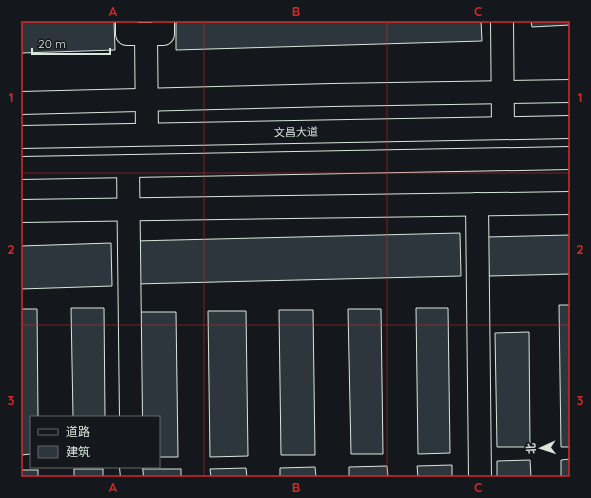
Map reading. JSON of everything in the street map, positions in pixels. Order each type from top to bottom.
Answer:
[{"type":"street","points":[[127,21],[127,34],[163,34],[163,21]]},
{"type":"street","points":[[502,21],[503,128]]},
{"type":"street","points":[[146,34],[147,134]]},
{"type":"street","points":[[21,103],[570,90]]},
{"type":"street","name":"文昌大道","points":[[21,136],[570,127]]},
{"type":"street","points":[[21,168],[570,158]]},
{"type":"street","points":[[128,166],[131,416]]},
{"type":"street","points":[[21,211],[570,202]]},
{"type":"street","points":[[477,204],[480,477]]},
{"type":"building","points":[[21,21],[114,21],[115,50],[21,53]]},
{"type":"building","points":[[176,21],[481,21],[482,41],[176,50]]},
{"type":"building","points":[[531,21],[570,21],[570,25],[532,27]]},
{"type":"building","points":[[460,233],[461,276],[135,284],[134,241]]},
{"type":"building","points":[[570,235],[570,274],[489,276],[487,237]]},
{"type":"building","points":[[111,243],[112,286],[21,289],[21,246]]},
{"type":"building","points":[[559,305],[570,305],[570,447],[561,447]]},
{"type":"building","points":[[71,308],[104,308],[105,416],[73,416]]},
{"type":"building","points":[[416,308],[448,308],[450,453],[418,454]]},
{"type":"building","points":[[21,309],[37,309],[38,416],[30,416],[30,454],[21,455]]},
{"type":"building","points":[[348,309],[381,309],[383,454],[351,454]]},
{"type":"building","points":[[279,310],[313,310],[315,455],[281,455]]},
{"type":"building","points":[[208,311],[246,311],[248,456],[210,457]]},
{"type":"building","points":[[138,312],[176,312],[178,457],[160,457],[160,416],[140,416]]},
{"type":"building","points":[[529,332],[530,447],[497,447],[495,333]]},
{"type":"building","points":[[570,459],[570,477],[561,477],[561,460]]},
{"type":"building","points":[[530,460],[531,477],[497,477],[497,461]]},
{"type":"building","points":[[452,465],[452,477],[418,477],[417,466]]},
{"type":"building","points":[[387,466],[388,477],[349,477],[349,467]]},
{"type":"building","points":[[315,467],[316,477],[280,477],[280,468]]},
{"type":"building","points":[[246,468],[247,477],[211,477],[210,469]]},
{"type":"building","points":[[74,469],[103,469],[103,477],[74,477]]},
{"type":"building","points":[[140,469],[181,469],[181,477],[140,477]]},
{"type":"building","points":[[21,470],[38,470],[38,477],[21,477]]}]
